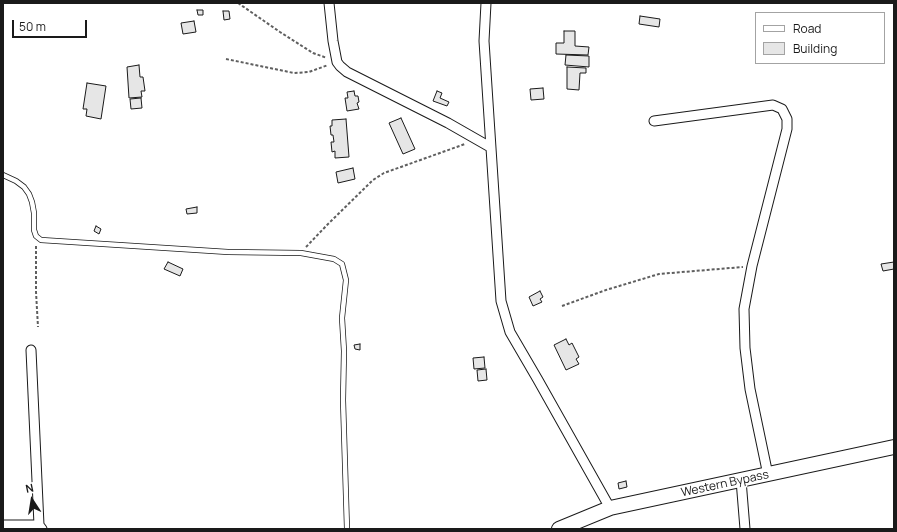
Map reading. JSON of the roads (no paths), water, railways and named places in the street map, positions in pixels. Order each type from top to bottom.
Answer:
[{"type":"main road","name":"Western Bypass","points":[[559,529],[610,508],[894,447]]},
{"type":"street","points":[[329,3],[332,41],[337,62],[340,66],[347,72],[448,123],[490,147]]},
{"type":"street","points":[[486,3],[484,42],[501,301],[510,332],[610,508]]},
{"type":"street","points":[[654,121],[773,104],[782,109],[787,119],[786,129],[752,266],[744,309],[745,348],[750,389],[768,475]]},
{"type":"street","points":[[3,525],[41,527],[31,350]]},
{"type":"street","points":[[741,480],[745,529]]},
{"type":"lane","points":[[3,175],[16,181],[24,187],[32,202],[34,213],[34,230],[36,236],[41,240],[53,242],[228,252],[301,253],[334,259],[342,264],[346,280],[342,318],[344,351],[343,415],[347,529]]}]
